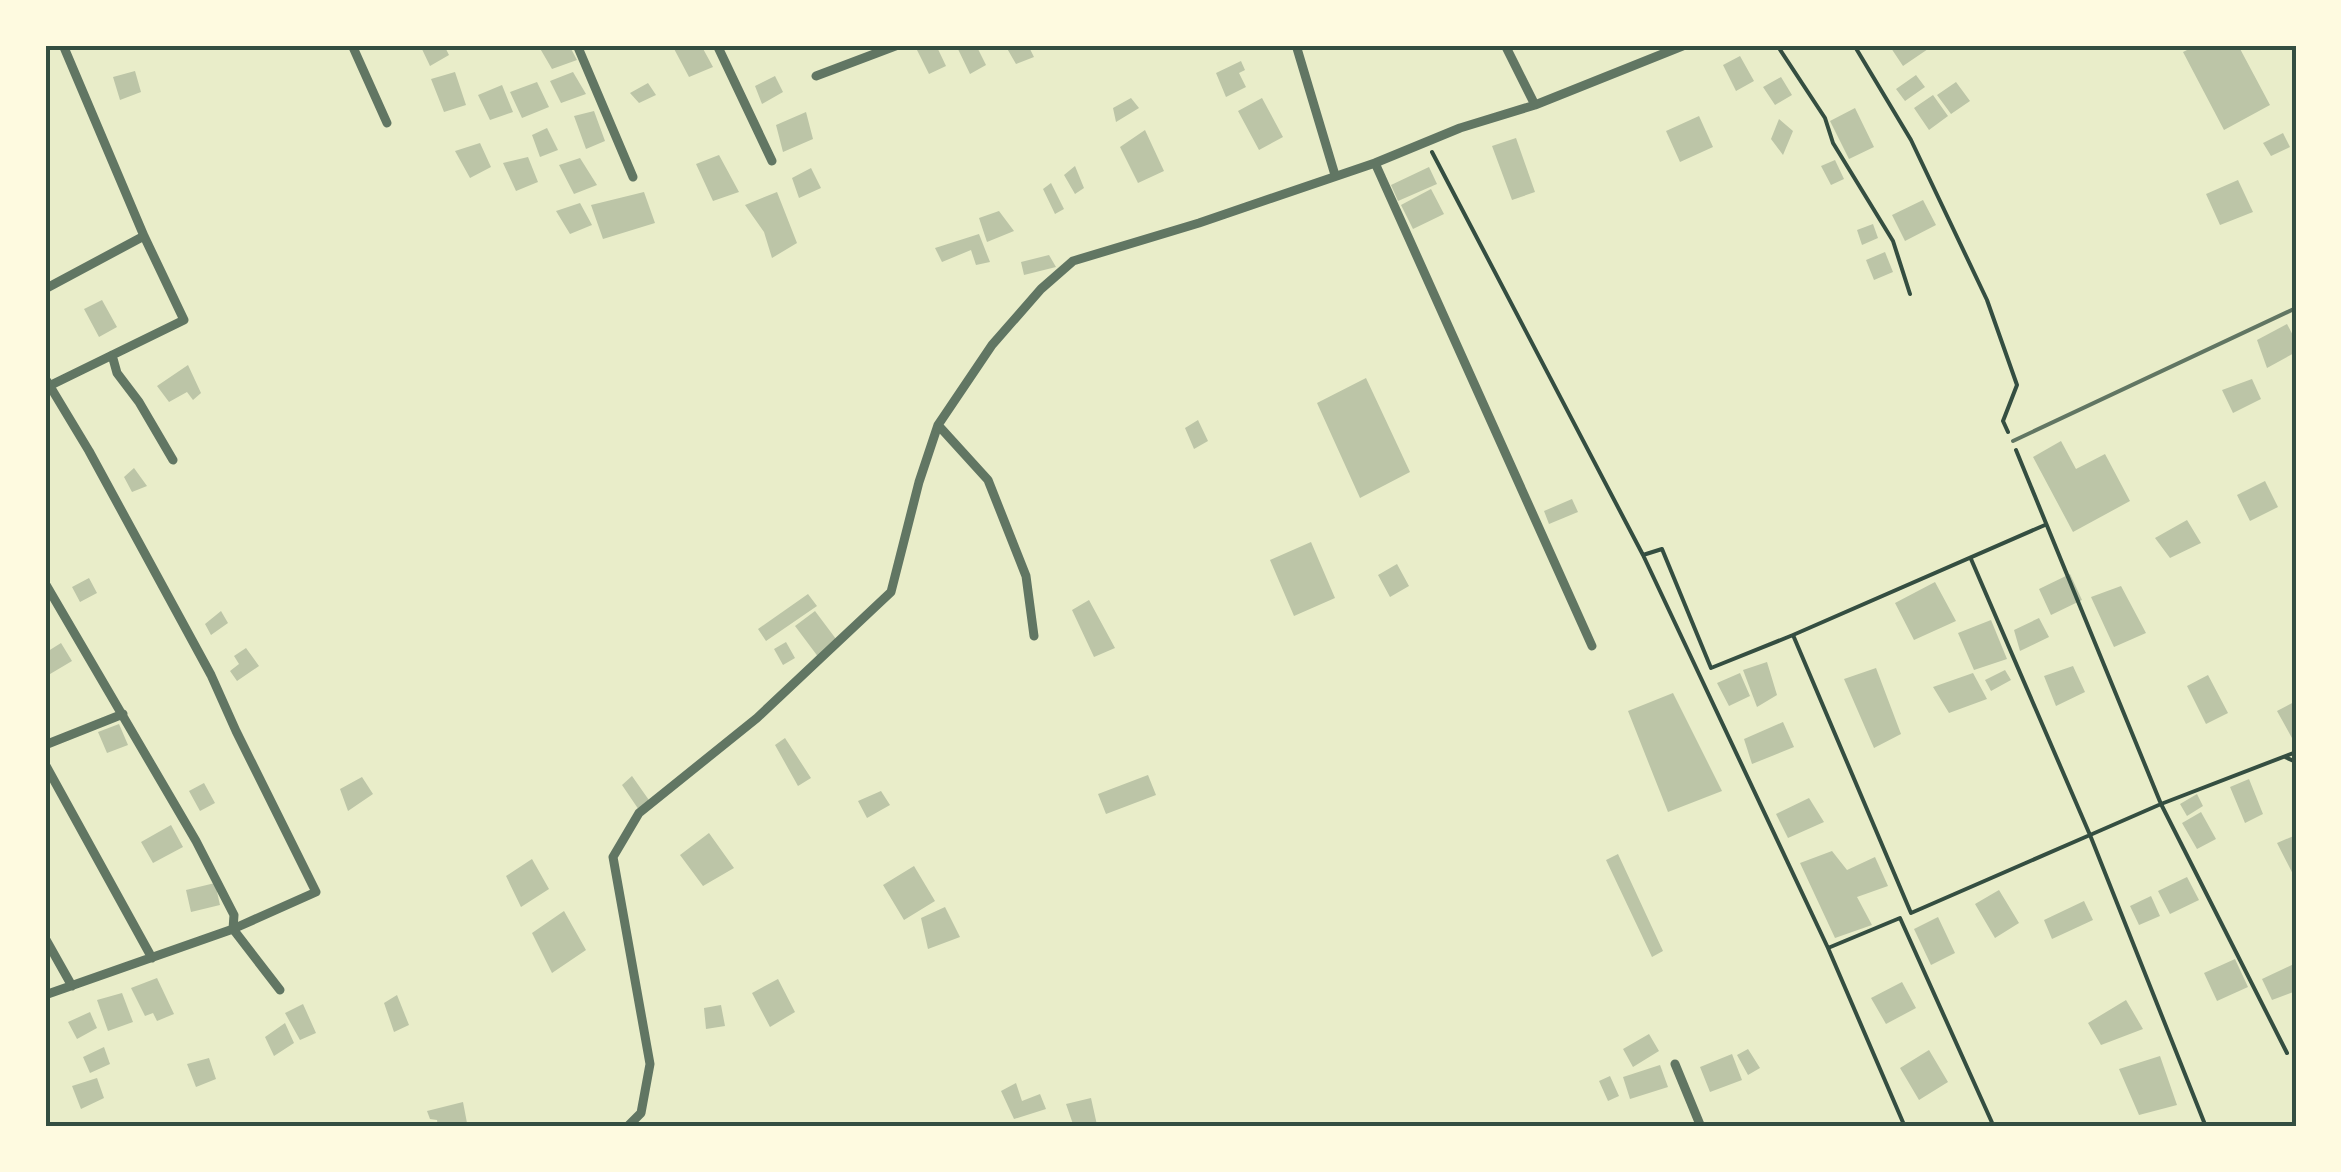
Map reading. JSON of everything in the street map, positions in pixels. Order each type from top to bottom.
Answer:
[{"type":"street","points":[[45,995],[234,929],[316,892],[212,674],[89,450],[47,382],[184,320],[63,45]]},
{"type":"street","points":[[352,45],[386,124]]},
{"type":"street","points":[[577,45],[633,176]]},
{"type":"street","points":[[717,45],[772,162]]},
{"type":"street","points":[[816,76],[898,45]]},
{"type":"street","points":[[1296,45],[1334,175]]},
{"type":"street","points":[[1505,45],[1535,106]]},
{"type":"street","points":[[627,1127],[641,1113],[650,1064],[613,856],[639,813],[758,718],[891,592],[938,425],[992,345],[1041,290],[1073,261],[1199,223],[1428,143],[1460,128],[1535,106],[1685,45]]},
{"type":"street","points":[[1375,162],[1592,646]]},
{"type":"street","points":[[45,289],[144,236]]},
{"type":"street","points":[[112,354],[117,373],[173,460]]},
{"type":"street","points":[[938,425],[988,480],[1026,576],[1034,636]]},
{"type":"street","points":[[45,582],[124,714],[234,914],[234,929],[280,990]]},
{"type":"street","points":[[45,745],[124,714]]},
{"type":"street","points":[[45,764],[152,958]]},
{"type":"street","points":[[45,938],[72,986]]},
{"type":"street","points":[[1675,1064],[1701,1127]]},
{"type":"lane","points":[[2013,442],[2296,308]]},
{"type":"path","points":[[1777,45],[1825,118],[1833,143],[1893,241],[1910,294]]},
{"type":"path","points":[[1854,45],[1912,140],[1987,300],[2017,385],[2003,421],[2161,804],[2287,1053]]},
{"type":"path","points":[[1428,143],[1642,555],[1828,948],[1904,1127]]},
{"type":"path","points":[[1642,555],[1662,549],[1711,668],[2048,524]]},
{"type":"path","points":[[1971,559],[2090,835],[2206,1127]]},
{"type":"path","points":[[1793,635],[1911,912]]},
{"type":"path","points":[[1828,948],[2161,804],[2296,752]]},
{"type":"path","points":[[2285,757],[2296,762]]},
{"type":"path","points":[[1900,918],[1994,1127]]},
{"type":"building","points":[[444,45],[449,55],[430,66],[421,47]]},
{"type":"building","points":[[538,45],[569,45],[577,60],[552,69]]},
{"type":"building","points":[[672,45],[701,45],[713,67],[689,77]]},
{"type":"building","points":[[936,45],[946,66],[929,74],[917,50]]},
{"type":"building","points":[[956,45],[976,45],[986,65],[970,74]]},
{"type":"building","points":[[1005,45],[1028,45],[1034,57],[1016,64]]},
{"type":"building","points":[[1889,45],[1925,45],[1928,49],[1903,66]]},
{"type":"building","points":[[2197,45],[2238,45],[2270,105],[2224,130],[2183,52]]},
{"type":"building","points":[[1740,56],[1754,81],[1736,91],[1723,65]]},
{"type":"building","points":[[1241,61],[1245,70],[1239,73],[1246,87],[1226,97],[1216,73]]},
{"type":"building","points":[[135,71],[141,92],[120,100],[113,77]]},
{"type":"building","points":[[455,72],[466,105],[444,112],[431,79]]},
{"type":"building","points":[[573,72],[586,94],[561,103],[550,81]]},
{"type":"building","points":[[1916,75],[1925,87],[1905,101],[1896,89]]},
{"type":"building","points":[[775,76],[783,92],[762,104],[755,86]]},
{"type":"building","points":[[1781,77],[1792,95],[1775,105],[1763,87]]},
{"type":"building","points":[[537,82],[549,107],[522,118],[510,92]]},
{"type":"building","points":[[1956,82],[1970,101],[1951,114],[1937,95]]},
{"type":"building","points":[[648,83],[656,95],[639,103],[630,93]]},
{"type":"building","points":[[502,85],[513,112],[490,120],[478,95]]},
{"type":"building","points":[[1933,95],[1948,116],[1929,130],[1914,108]]},
{"type":"building","points":[[1131,98],[1139,108],[1116,122],[1113,108]]},
{"type":"building","points":[[1262,98],[1283,137],[1259,150],[1238,111]]},
{"type":"building","points":[[1855,108],[1874,147],[1849,159],[1830,121]]},
{"type":"building","points":[[594,111],[605,141],[586,149],[574,116]]},
{"type":"building","points":[[806,112],[813,139],[783,152],[776,125]]},
{"type":"building","points":[[1699,116],[1713,147],[1680,162],[1666,131]]},
{"type":"building","points":[[1779,119],[1793,131],[1783,155],[1771,139]]},
{"type":"building","points":[[547,128],[558,150],[540,157],[532,135]]},
{"type":"building","points":[[1145,130],[1164,171],[1138,183],[1120,147]]},
{"type":"building","points":[[2283,133],[2290,147],[2271,156],[2263,143]]},
{"type":"building","points":[[1516,138],[1535,192],[1512,200],[1492,146]]},
{"type":"building","points":[[480,143],[491,167],[470,178],[455,151]]},
{"type":"building","points":[[719,155],[739,192],[713,201],[696,164]]},
{"type":"building","points":[[528,157],[538,182],[516,191],[503,163]]},
{"type":"building","points":[[580,158],[597,185],[574,194],[559,165]]},
{"type":"building","points":[[1835,160],[1844,179],[1831,185],[1821,166]]},
{"type":"building","points":[[1075,166],[1084,188],[1075,194],[1064,175]]},
{"type":"building","points":[[1429,167],[1437,184],[1398,201],[1391,185]]},
{"type":"building","points":[[811,168],[821,188],[799,198],[792,178]]},
{"type":"building","points":[[2238,180],[2253,212],[2220,225],[2206,194]]},
{"type":"building","points":[[1051,183],[1064,209],[1055,214],[1043,189]]},
{"type":"building","points":[[1431,189],[1444,214],[1413,229],[1401,205]]},
{"type":"building","points":[[644,192],[655,223],[603,239],[591,205]]},
{"type":"building","points":[[777,192],[797,243],[772,258],[764,232],[745,205]]},
{"type":"building","points":[[1923,200],[1936,225],[1905,241],[1892,215]]},
{"type":"building","points":[[580,203],[592,225],[570,234],[556,211]]},
{"type":"building","points":[[999,211],[1014,231],[987,242],[979,218]]},
{"type":"building","points":[[1873,224],[1878,238],[1862,245],[1857,230]]},
{"type":"building","points":[[979,234],[990,262],[976,265],[971,250],[942,262],[935,248]]},
{"type":"building","points":[[1885,252],[1893,272],[1874,280],[1866,260]]},
{"type":"building","points":[[1049,255],[1056,267],[1024,275],[1021,262]]},
{"type":"building","points":[[102,300],[117,327],[99,337],[84,309]]},
{"type":"building","points":[[2287,324],[2296,341],[2296,352],[2267,368],[2257,340]]},
{"type":"building","points":[[188,365],[201,393],[193,400],[187,392],[169,402],[157,386]]},
{"type":"building","points":[[1366,378],[1410,472],[1360,498],[1317,403]]},
{"type":"building","points":[[2252,379],[2261,399],[2233,413],[2222,390]]},
{"type":"building","points":[[1198,420],[1208,441],[1194,449],[1185,428]]},
{"type":"building","points":[[2061,441],[2076,469],[2105,454],[2130,501],[2073,532],[2033,457]]},
{"type":"building","points":[[134,468],[147,486],[132,492],[124,477]]},
{"type":"building","points":[[2265,481],[2278,507],[2250,521],[2237,495]]},
{"type":"building","points":[[1572,499],[1578,512],[1549,524],[1544,511]]},
{"type":"building","points":[[2187,520],[2201,543],[2170,558],[2155,538]]},
{"type":"building","points":[[1311,542],[1335,598],[1294,616],[1270,560]]},
{"type":"building","points":[[1397,564],[1409,586],[1390,597],[1378,575]]},
{"type":"building","points":[[2070,574],[2082,600],[2051,615],[2039,589]]},
{"type":"building","points":[[89,578],[97,593],[80,602],[72,587]]},
{"type":"building","points":[[1935,582],[1956,621],[1914,640],[1895,603]]},
{"type":"building","points":[[2121,586],[2146,633],[2114,647],[2091,597]]},
{"type":"building","points":[[808,594],[817,606],[766,641],[758,629]]},
{"type":"building","points":[[1089,600],[1115,648],[1094,657],[1072,610]]},
{"type":"building","points":[[221,611],[228,623],[211,635],[205,624]]},
{"type":"building","points":[[815,611],[839,643],[819,658],[795,626]]},
{"type":"building","points":[[2039,618],[2049,637],[2020,651],[2014,630]]},
{"type":"building","points":[[1991,620],[2007,659],[1974,670],[1958,633]]},
{"type":"building","points":[[786,642],[795,658],[783,665],[774,649]]},
{"type":"building","points":[[61,643],[72,661],[45,677],[45,653]]},
{"type":"building","points":[[246,648],[259,666],[237,681],[230,671],[239,664],[234,656]]},
{"type":"building","points":[[1767,662],[1777,695],[1757,707],[1743,670]]},
{"type":"building","points":[[2073,666],[2085,692],[2056,706],[2044,676]]},
{"type":"building","points":[[1876,668],[1901,734],[1874,748],[1844,679]]},
{"type":"building","points":[[2005,670],[2011,680],[1991,691],[1985,680]]},
{"type":"building","points":[[1740,673],[1750,696],[1729,706],[1717,683]]},
{"type":"building","points":[[1973,673],[1987,699],[1949,713],[1933,687]]},
{"type":"building","points":[[2208,675],[2228,713],[2206,724],[2187,686]]},
{"type":"building","points":[[1673,693],[1722,791],[1668,812],[1628,711]]},
{"type":"building","points":[[2296,701],[2296,736],[2292,738],[2277,711]]},
{"type":"building","points":[[1783,722],[1794,747],[1752,764],[1744,739]]},
{"type":"building","points":[[119,724],[128,745],[107,753],[98,732]]},
{"type":"building","points":[[785,738],[811,778],[798,786],[775,745]]},
{"type":"building","points":[[1148,775],[1156,795],[1106,814],[1098,794]]},
{"type":"building","points":[[632,776],[651,803],[639,810],[622,785]]},
{"type":"building","points":[[362,777],[373,794],[348,811],[340,789]]},
{"type":"building","points":[[2249,779],[2263,814],[2245,823],[2230,787]]},
{"type":"building","points":[[204,783],[215,803],[200,811],[189,791]]},
{"type":"building","points":[[881,791],[890,805],[867,818],[858,801]]},
{"type":"building","points":[[2197,794],[2203,806],[2187,816],[2180,804]]},
{"type":"building","points":[[1809,798],[1824,822],[1788,838],[1776,814]]},
{"type":"building","points":[[2201,812],[2216,839],[2197,849],[2182,823]]},
{"type":"building","points":[[171,825],[183,847],[153,863],[141,842]]},
{"type":"building","points":[[709,833],[734,868],[703,886],[680,855]]},
{"type":"building","points":[[2296,835],[2296,880],[2277,843]]},
{"type":"building","points":[[1832,851],[1847,870],[1875,857],[1888,886],[1857,897],[1872,925],[1835,938],[1800,863]]},
{"type":"building","points":[[1618,854],[1663,951],[1652,957],[1606,860]]},
{"type":"building","points":[[532,859],[549,889],[521,907],[506,876]]},
{"type":"building","points":[[914,866],[935,901],[904,920],[883,885]]},
{"type":"building","points":[[2187,877],[2199,900],[2170,914],[2158,891]]},
{"type":"building","points":[[215,883],[220,905],[191,912],[186,890]]},
{"type":"building","points":[[1999,890],[2019,923],[1995,938],[1975,904]]},
{"type":"building","points":[[2151,896],[2160,916],[2139,925],[2130,906]]},
{"type":"building","points":[[2084,901],[2093,920],[2052,939],[2044,920]]},
{"type":"building","points":[[945,907],[960,937],[928,949],[921,918]]},
{"type":"building","points":[[564,911],[586,950],[552,973],[532,933]]},
{"type":"building","points":[[1938,917],[1955,953],[1931,965],[1914,929]]},
{"type":"building","points":[[2235,959],[2248,987],[2217,1001],[2204,973]]},
{"type":"building","points":[[2296,963],[2296,991],[2272,1000],[2262,979]]},
{"type":"building","points":[[157,978],[174,1014],[157,1021],[153,1013],[145,1016],[131,988]]},
{"type":"building","points":[[778,979],[795,1012],[770,1027],[752,993]]},
{"type":"building","points":[[1902,982],[1916,1008],[1886,1024],[1871,998]]},
{"type":"building","points":[[122,993],[133,1022],[108,1031],[97,1000]]},
{"type":"building","points":[[397,995],[409,1025],[394,1032],[384,1003]]},
{"type":"building","points":[[2126,1000],[2143,1029],[2101,1045],[2088,1023]]},
{"type":"building","points":[[303,1004],[316,1033],[300,1040],[285,1013]]},
{"type":"building","points":[[721,1005],[725,1026],[706,1029],[704,1008]]},
{"type":"building","points":[[90,1012],[97,1028],[77,1039],[68,1022]]},
{"type":"building","points":[[285,1023],[294,1043],[274,1056],[265,1037]]},
{"type":"building","points":[[1649,1034],[1659,1051],[1633,1067],[1623,1049]]},
{"type":"building","points":[[104,1047],[110,1064],[90,1073],[83,1057]]},
{"type":"building","points":[[1748,1049],[1760,1068],[1748,1075],[1737,1055]]},
{"type":"building","points":[[1929,1050],[1948,1082],[1919,1100],[1900,1068]]},
{"type":"building","points":[[1732,1054],[1742,1080],[1710,1092],[1700,1067]]},
{"type":"building","points":[[2160,1056],[2177,1105],[2139,1115],[2119,1069]]},
{"type":"building","points":[[209,1058],[216,1079],[196,1087],[187,1064]]},
{"type":"building","points":[[1660,1065],[1668,1087],[1630,1099],[1623,1077]]},
{"type":"building","points":[[1610,1076],[1619,1096],[1608,1101],[1599,1081]]},
{"type":"building","points":[[97,1078],[104,1098],[81,1109],[72,1086]]},
{"type":"building","points":[[1016,1083],[1022,1101],[1040,1094],[1046,1109],[1014,1119],[1001,1091]]},
{"type":"building","points":[[1091,1098],[1097,1125],[1074,1127],[1066,1104]]},
{"type":"building","points":[[463,1102],[467,1123],[461,1123],[462,1127],[438,1127],[437,1120],[430,1119],[427,1111]]}]
